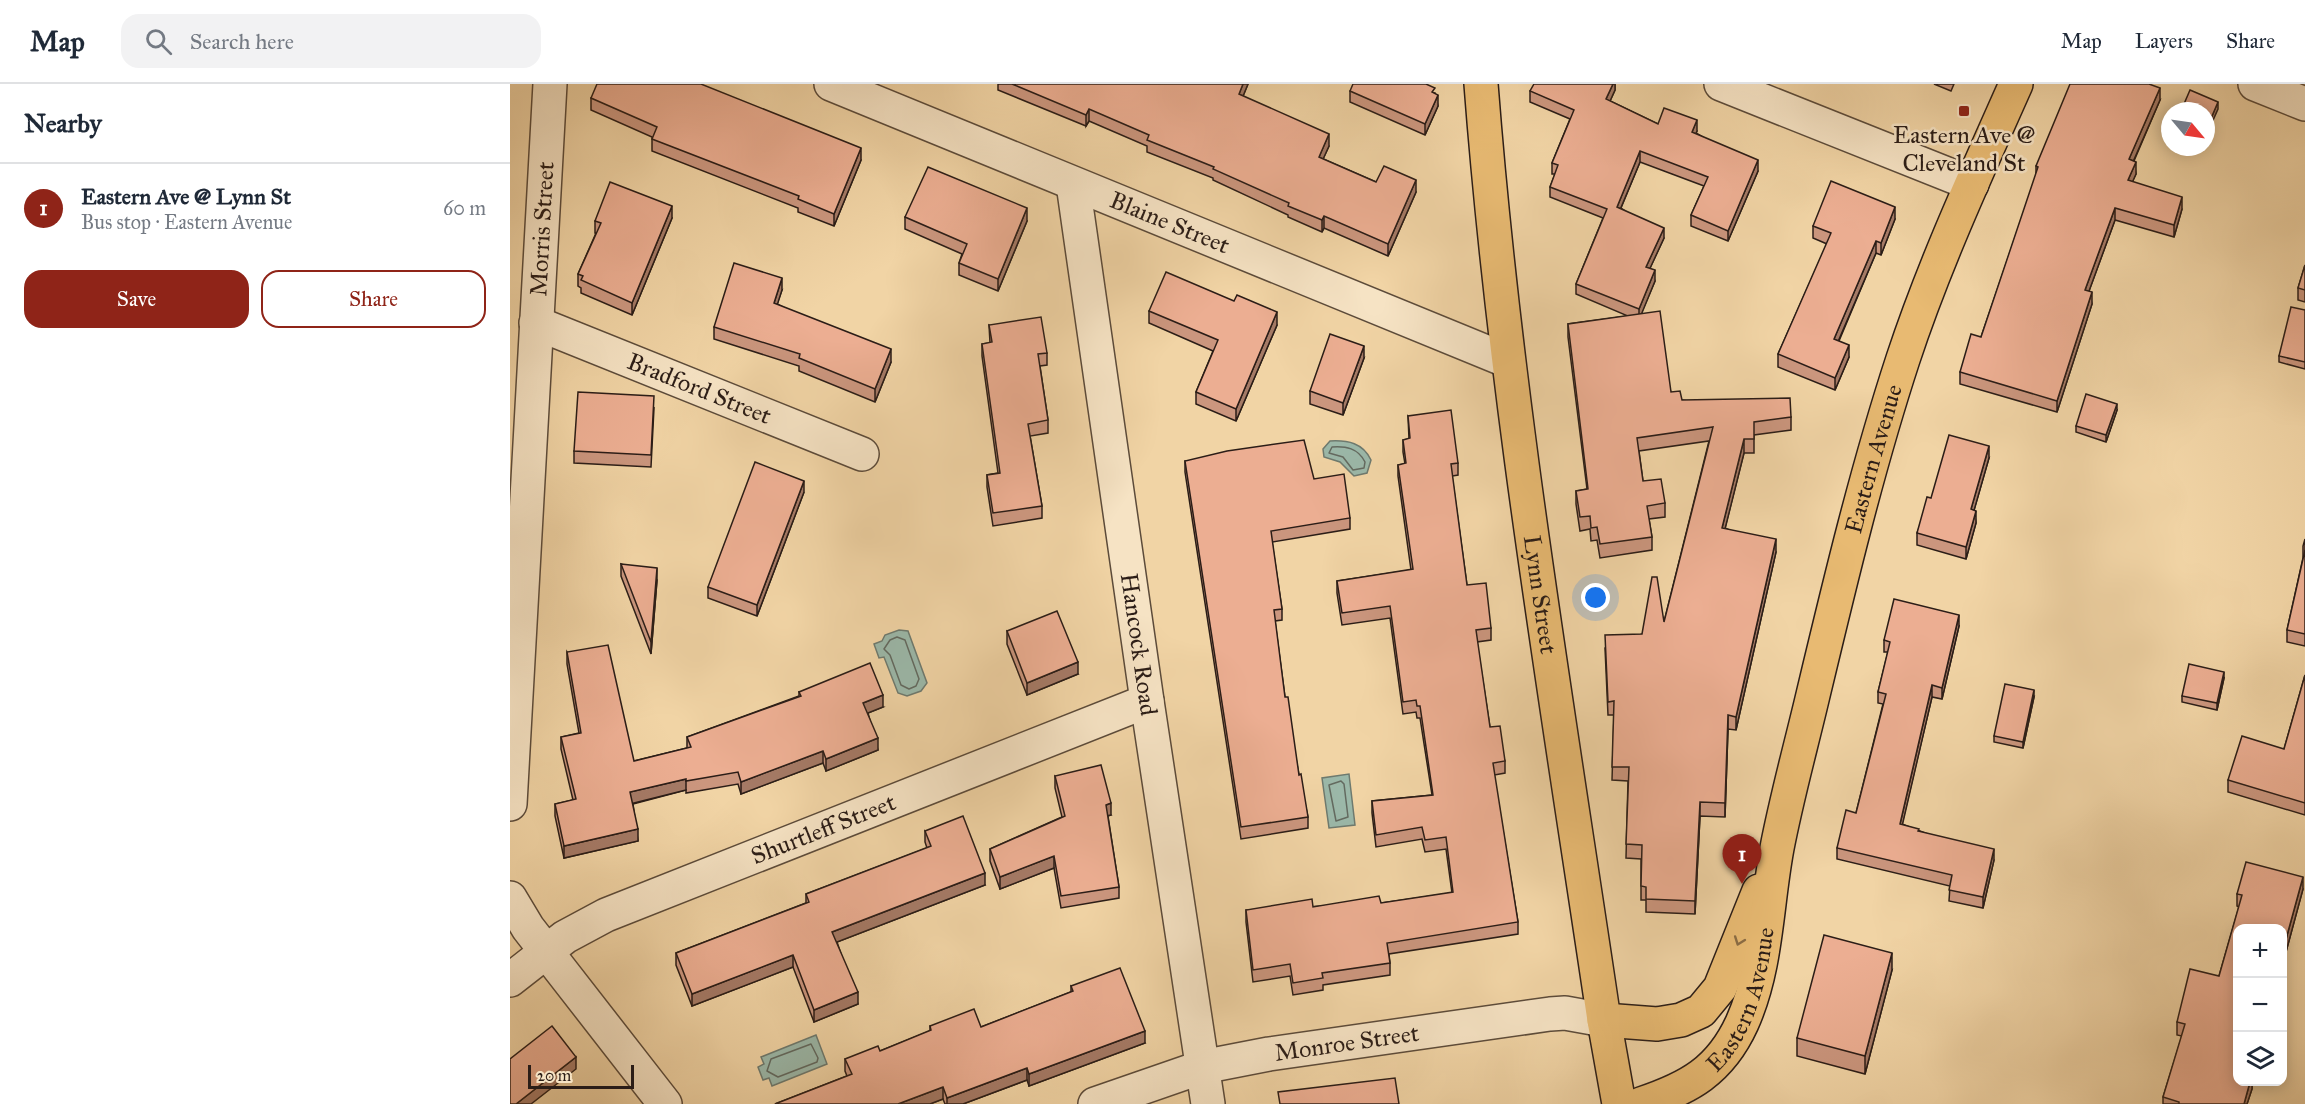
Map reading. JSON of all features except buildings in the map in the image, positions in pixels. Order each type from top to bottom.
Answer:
[{"type":"main road","name":"Lynn Street","points":[[1481,84],[1508,361],[1604,1020],[1619,1104]]},
{"type":"main road","name":"Eastern Avenue","points":[[1641,1104],[1670,1095],[1701,1077],[1718,1061],[1741,1024],[1761,965],[1777,848],[1836,601],[1877,446],[1903,358],[1972,184],[2016,84]]},
{"type":"main road","name":"Eastern Avenue","points":[[1604,1020],[1657,1024],[1681,1020],[1706,1007],[1720,988],[1777,848]]},
{"type":"street","name":"Morris Street","points":[[510,804],[550,84]]},
{"type":"street","name":"Blaine Street","points":[[831,84],[1508,361]]},
{"type":"street","points":[[1721,84],[1972,184]]},
{"type":"street","points":[[2255,84],[2305,104]]},
{"type":"street","name":"Hancock Road","points":[[1073,184],[1146,701],[1208,1104]]},
{"type":"street","name":"Bradford Street","points":[[536,323],[862,454]]},
{"type":"street","name":"Shurtleff Street","points":[[510,980],[546,951],[606,915],[1146,701]]},
{"type":"street","points":[[510,898],[519,916],[665,1104]]},
{"type":"street","name":"Monroe Street","points":[[1095,1104],[1202,1067],[1269,1054],[1550,1014],[1564,1013],[1604,1020]]},
{"type":"water","points":[[1330,441],[1349,442],[1364,450],[1371,460],[1367,473],[1354,476],[1340,462],[1324,457],[1323,449]]},
{"type":"water","points":[[899,630],[908,631],[927,683],[921,691],[907,696],[898,693],[884,657],[879,658],[874,644],[882,641],[885,635]]},
{"type":"water","points":[[1349,774],[1355,825],[1329,828],[1322,778]]},
{"type":"water","points":[[816,1035],[827,1064],[772,1086],[769,1078],[763,1080],[758,1067],[764,1064],[761,1057]]},
{"type":"place","name":"Eastern Ave @ Cleveland St","points":[[1964,111]]},
{"type":"place","name":"Eastern Ave @ Lynn St","points":[[1742,884]]}]
